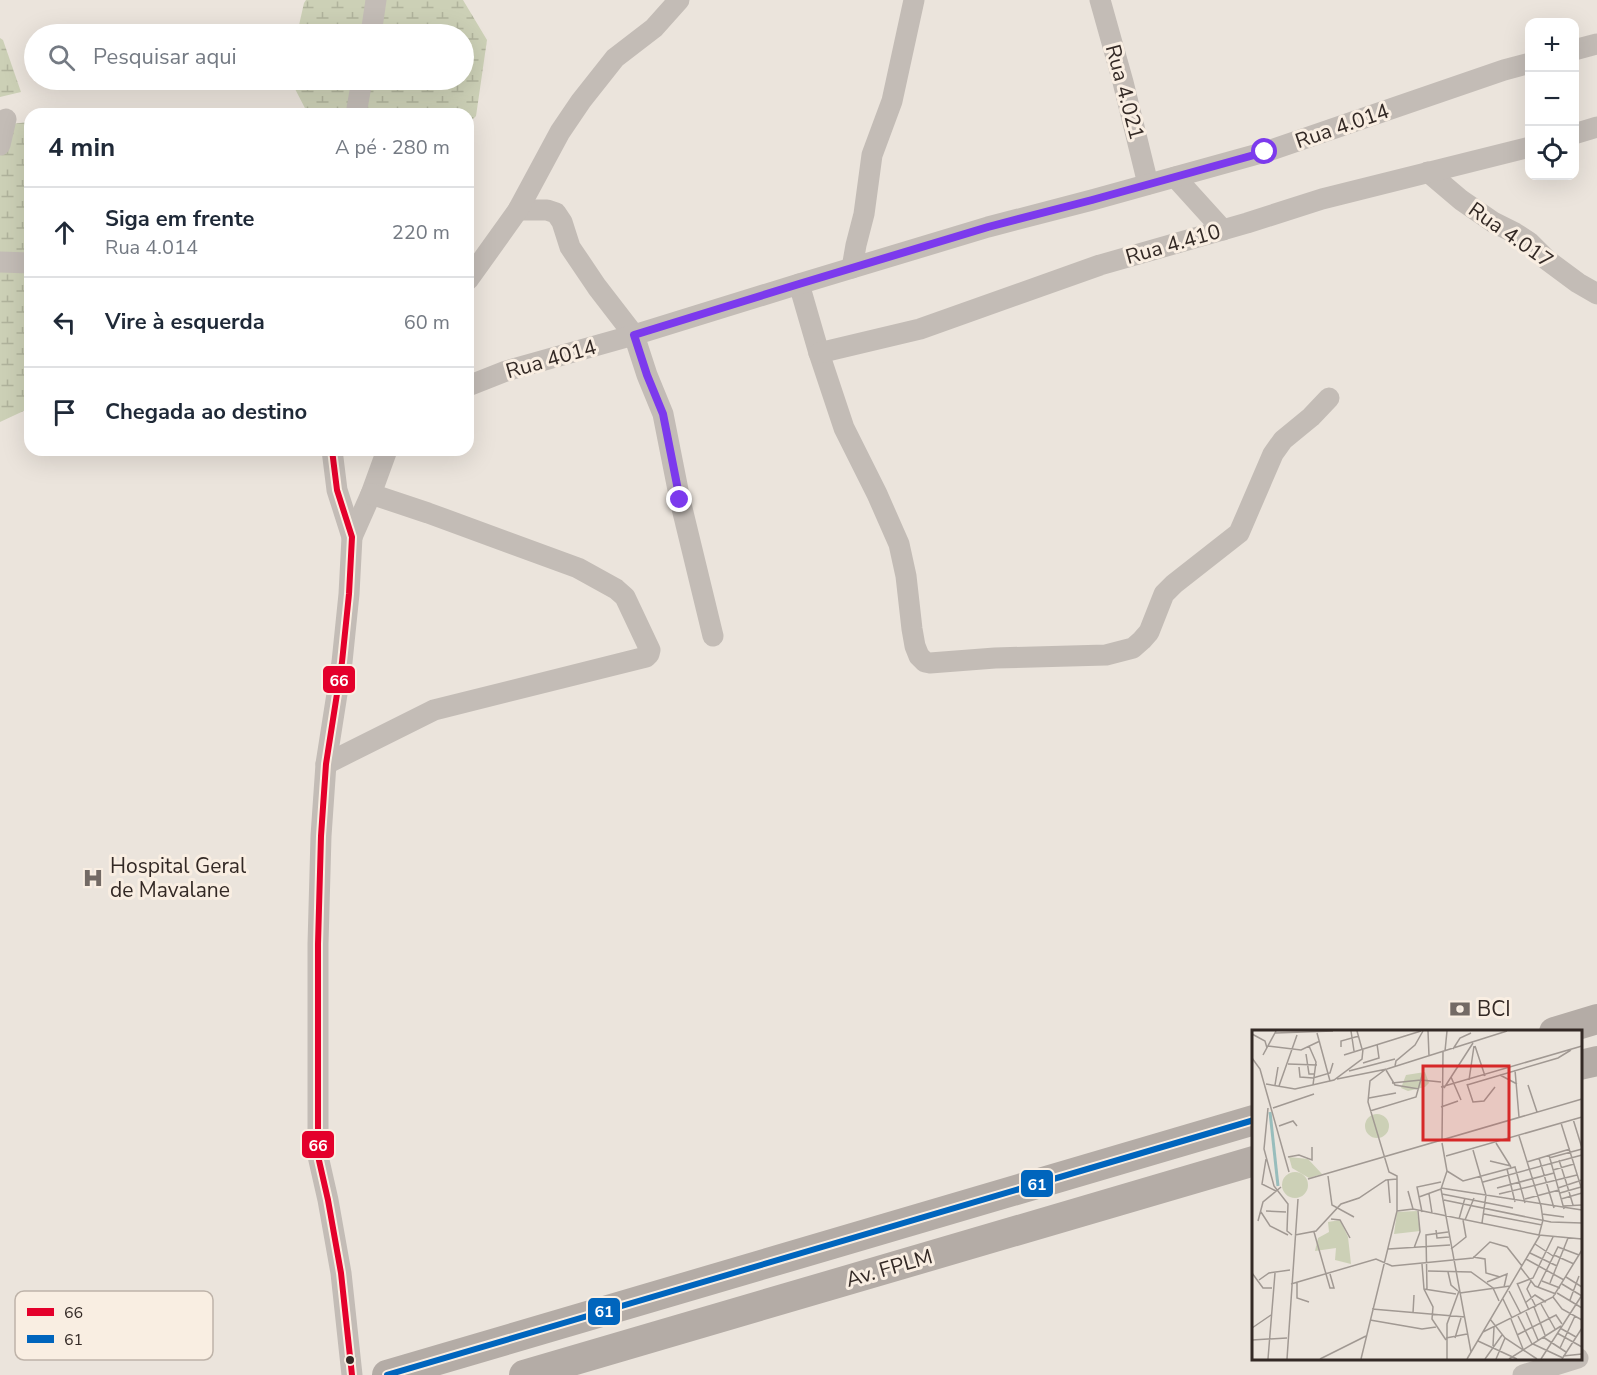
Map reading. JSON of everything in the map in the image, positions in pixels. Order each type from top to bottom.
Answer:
[{"type":"main road","points":[[1561,1030],[1597,1019]]},
{"type":"main road","points":[[1582,1065],[1597,1061]]},
{"type":"main road","name":"Av. FPLM","points":[[387,1375],[477,1362],[1252,1121]]},
{"type":"main road","name":"Av. FPLM","points":[[524,1375],[1252,1162]]},
{"type":"street","points":[[372,24],[375,0]]},
{"type":"street","points":[[474,272],[518,210],[560,132],[581,100],[615,58],[654,28],[679,0]]},
{"type":"street","points":[[852,268],[864,214],[872,155],[892,101],[914,0]]},
{"type":"street","name":"Rua 4.021","points":[[1100,0],[1148,184]]},
{"type":"street","points":[[1579,49],[1597,44]]},
{"type":"street","name":"Rua 4.014","points":[[634,335],[988,227],[1265,152],[1525,64]]},
{"type":"street","points":[[357,108],[360,90]]},
{"type":"street","points":[[0,145],[6,119]]},
{"type":"street","points":[[1579,133],[1597,127]]},
{"type":"street","name":"Rua 4.410","points":[[819,353],[920,329],[1100,265],[1322,199],[1525,148]]},
{"type":"street","name":"Rua 4.017","points":[[1428,172],[1461,200],[1529,242],[1547,260],[1597,294]]},
{"type":"street","points":[[1175,177],[1223,230]]},
{"type":"street","points":[[518,210],[547,210],[556,213],[562,222],[570,247],[634,335],[663,414],[680,500],[712,636]]},
{"type":"street","points":[[0,262],[24,263]]},
{"type":"street","points":[[799,284],[844,428],[877,494],[898,544],[906,576],[915,646],[919,656],[925,662],[1106,655],[1133,648],[1149,632],[1164,594],[1239,533],[1273,453],[1283,440],[1311,417],[1329,398]]},
{"type":"street","name":"Rua 4014","points":[[474,384],[506,371],[634,335]]},
{"type":"street","points":[[333,456],[337,490],[352,537],[342,662],[326,764],[321,836],[318,944],[318,1156],[341,1273],[352,1375]]},
{"type":"street","points":[[352,537],[385,456]]},
{"type":"street","points":[[326,764],[434,710],[646,657],[650,650],[625,597],[578,568],[396,501],[371,494]]},
{"type":"street","points":[[1582,1357],[1597,1353]]},
{"type":"street","points":[[1523,1375],[1572,1360]]},
{"type":"green space","points":[[306,0],[463,0],[487,40],[476,116],[474,118],[474,108],[305,108],[296,90],[474,90],[474,24],[299,24]]},
{"type":"green space","points":[[0,38],[3,40],[21,92],[0,97]]},
{"type":"green space","points":[[24,123],[24,411],[0,422],[0,125]]},
{"type":"transit line","name":"66","points":[[333,456],[337,490],[352,537],[342,662],[326,764],[321,836],[318,944],[318,1156],[341,1273],[352,1375]]},
{"type":"transit line","name":"61","points":[[387,1375],[1252,1121]]},
{"type":"place","name":"Hospital Geral de Mavalane","points":[[93,878]]},
{"type":"place","name":"BCI","points":[[1460,1009]]},
{"type":"route","points":[[680,500],[663,414],[634,335],[988,227],[1265,152]]}]
